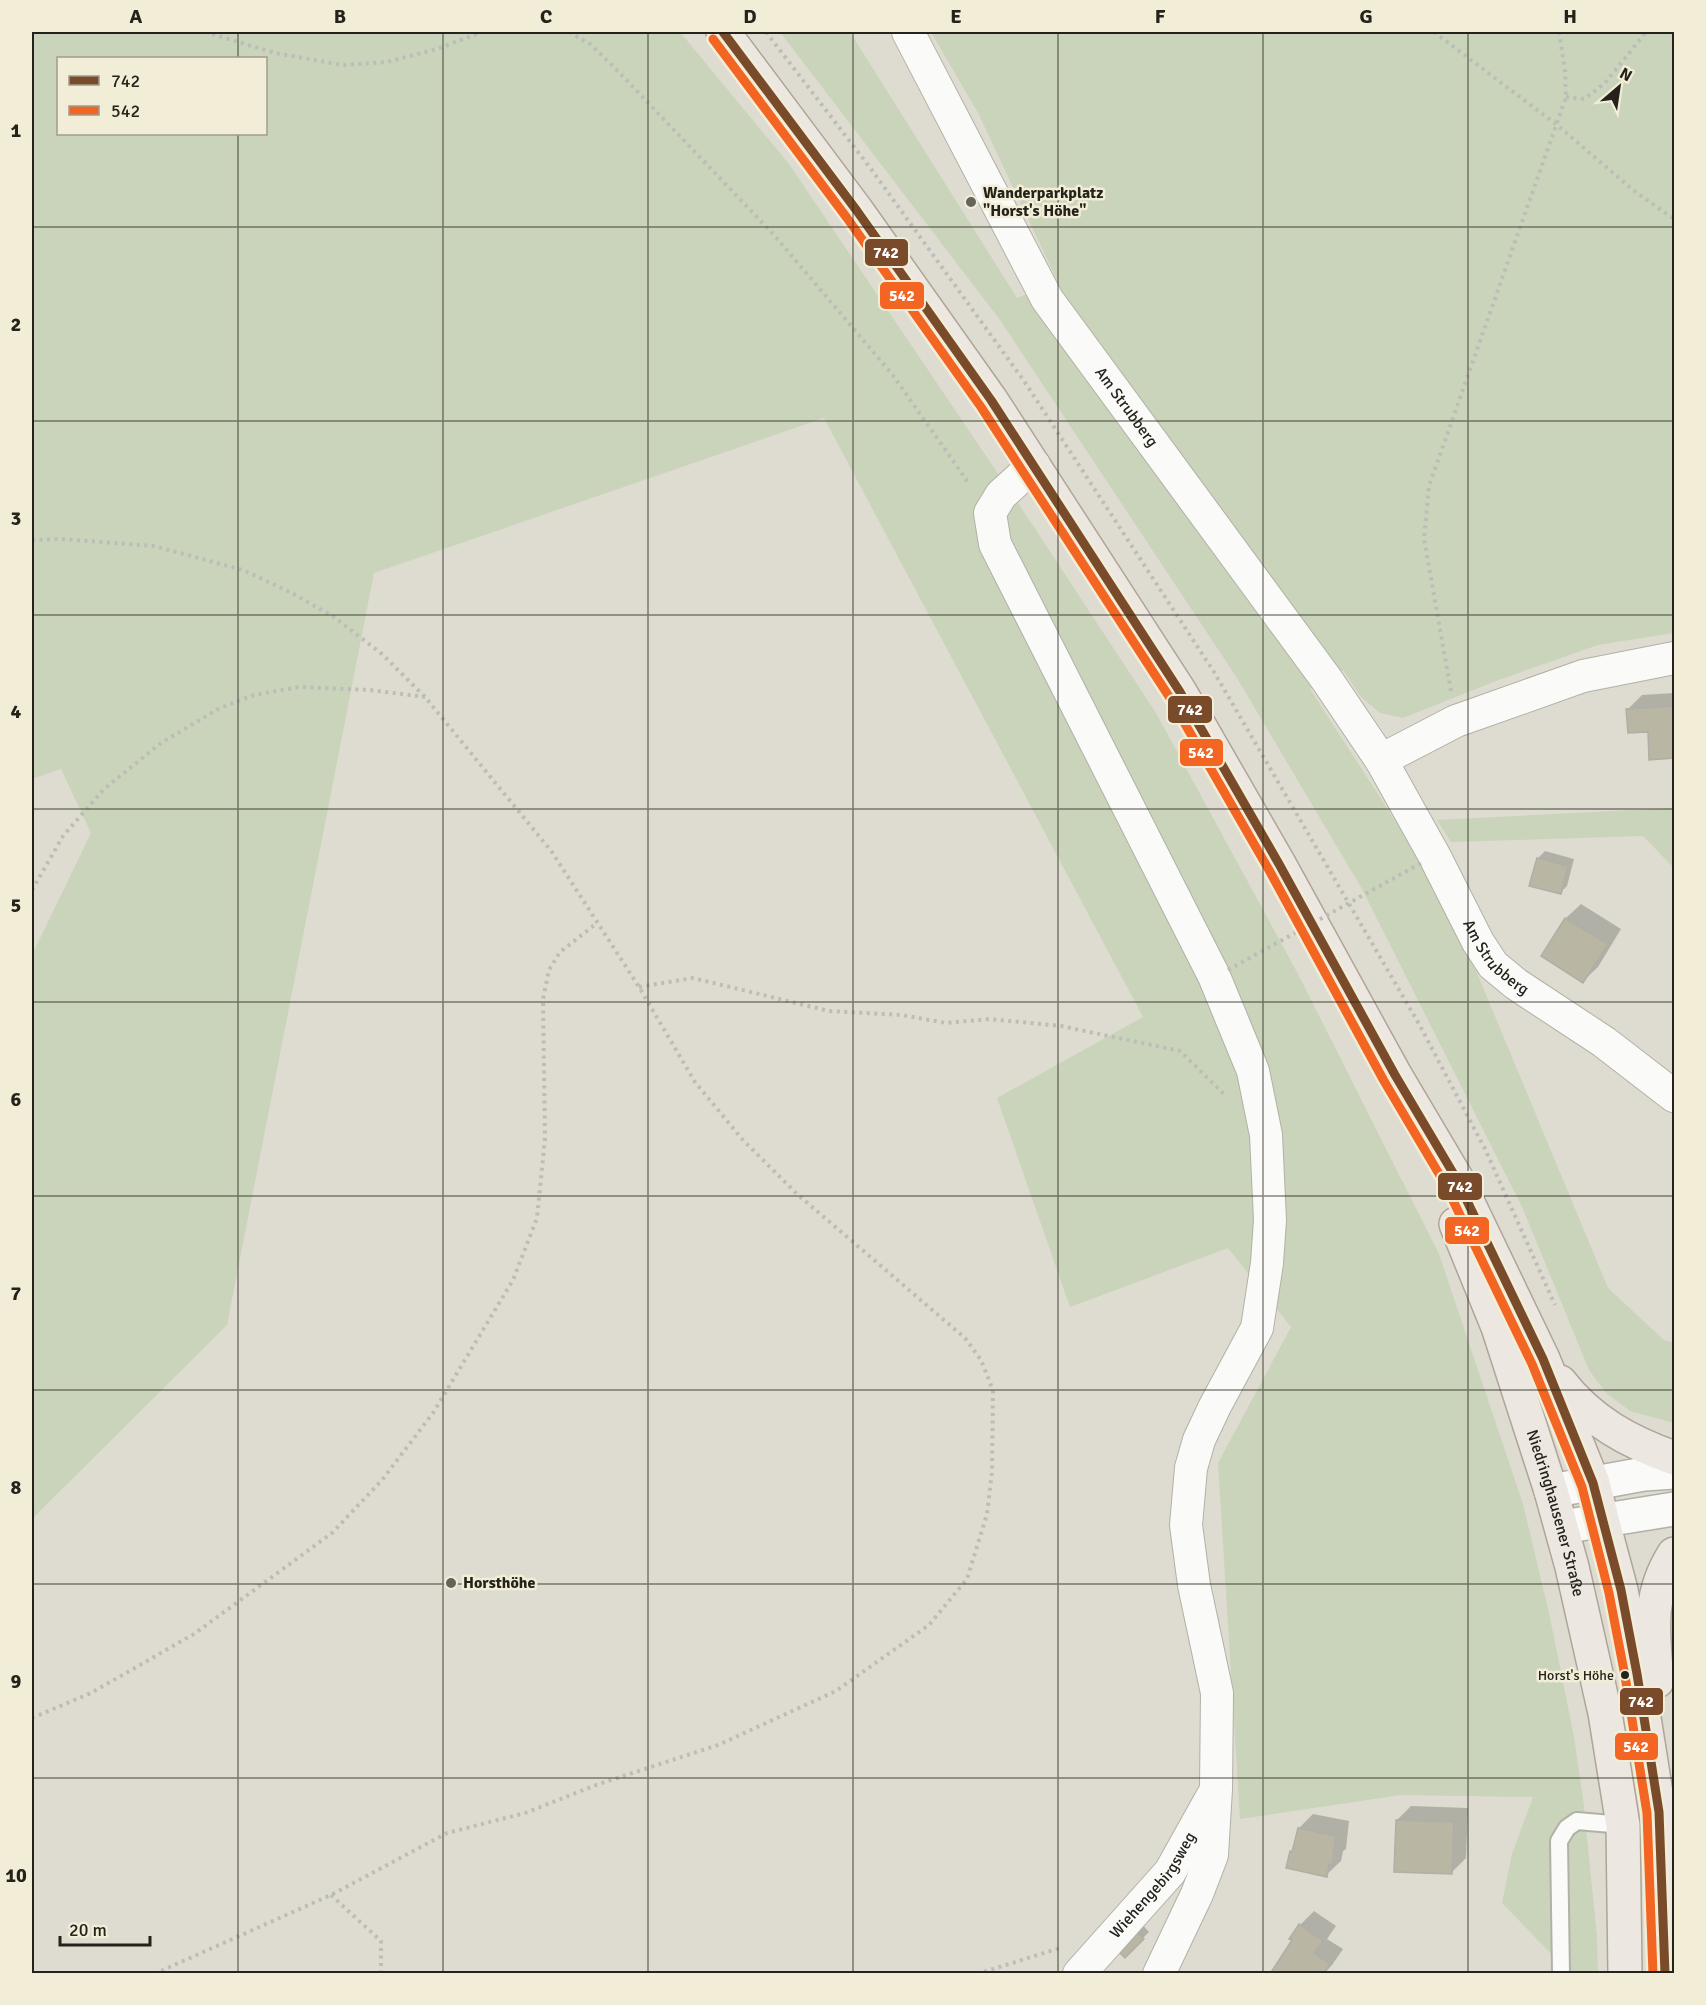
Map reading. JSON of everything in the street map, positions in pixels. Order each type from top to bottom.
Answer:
[{"type":"main road","name":"Niedringhausener Straße","points":[[723,32],[857,211],[991,400],[1180,692],[1279,864],[1395,1075],[1456,1178],[1543,1359],[1593,1483],[1621,1590],[1659,1812],[1665,1974]]},
{"type":"main road","name":"Niedringhausener Straße","points":[[1395,1075],[1498,1327],[1562,1527],[1605,1713],[1623,1825],[1624,1974]]},
{"type":"main road","points":[[1543,1359],[1572,1398],[1593,1416],[1629,1440],[1674,1458]]},
{"type":"main road","points":[[1551,1491],[1644,1474],[1674,1472]]},
{"type":"main road","points":[[1562,1527],[1674,1509]]},
{"type":"main road","points":[[1659,1812],[1657,1687],[1652,1618],[1662,1578],[1674,1554]]},
{"type":"street","name":"Am Strubberg","points":[[908,32],[1047,299],[1327,680],[1381,760],[1434,855],[1478,942],[1493,965],[1516,984],[1604,1042],[1674,1096]]},
{"type":"street","points":[[1034,465],[1001,495],[990,513],[995,544],[1214,976],[1253,1071],[1266,1135],[1270,1220],[1267,1263],[1257,1328],[1199,1440],[1191,1468],[1186,1525],[1194,1585],[1217,1693],[1216,1788],[1212,1855],[1197,1894],[1159,1974]]},
{"type":"street","points":[[1381,760],[1456,721],[1583,676],[1674,658]]},
{"type":"street","name":"Wiehengebirgsweg","points":[[1079,1974],[1170,1872],[1216,1788]]},
{"type":"lane","points":[[1560,1974],[1559,1841],[1567,1828],[1577,1821],[1623,1825]]},
{"type":"path","points":[[205,32],[275,53],[342,64],[387,62],[437,49],[482,32]]},
{"type":"path","points":[[569,32],[590,44],[614,67],[774,235],[892,374],[990,513]]},
{"type":"path","points":[[1434,32],[1557,125],[1633,190],[1674,219]]},
{"type":"path","points":[[1456,721],[1424,539],[1429,486],[1566,97],[1559,32]]},
{"type":"path","points":[[1566,97],[1584,99],[1605,83],[1646,32]]},
{"type":"path","points":[[32,540],[61,539],[154,546],[243,570],[290,592],[334,617],[381,654],[425,697],[552,852],[639,987],[695,1082],[741,1139],[797,1194],[964,1338],[981,1360],[993,1390],[992,1472],[987,1514],[967,1579],[929,1625],[836,1691],[718,1745],[596,1785],[525,1814],[447,1833],[331,1895],[154,1974]]},
{"type":"path","points":[[32,890],[63,836],[104,789],[161,743],[220,708],[254,695],[299,687],[370,690],[425,697]]},
{"type":"path","points":[[1228,970],[1422,862]]},
{"type":"path","points":[[32,1718],[91,1693],[194,1634],[332,1533],[382,1480],[433,1413],[513,1281],[537,1218],[545,1138],[543,999],[549,970],[560,952],[597,922]]},
{"type":"path","points":[[639,987],[693,978],[830,1011],[902,1014],[946,1023],[989,1019],[1061,1026],[1180,1051],[1227,1097]]},
{"type":"path","points":[[331,1895],[381,1941],[381,1974]]},
{"type":"path","points":[[977,1974],[1063,1947]]},
{"type":"green space","points":[[32,32],[680,32],[789,164],[1030,521],[1156,713],[1298,974],[1439,1254],[1523,1504],[1549,1613],[1574,1737],[1583,1798],[1597,1937],[1598,1973],[1570,1973],[1502,1903],[1512,1854],[1533,1797],[1401,1795],[1240,1819],[1218,1463],[1291,1327],[1228,1248],[1070,1307],[997,1098],[1143,1017],[824,418],[374,573],[227,1325],[32,1519],[32,955],[91,833],[61,769],[32,779]]},
{"type":"green space","points":[[780,32],[850,32],[1017,298],[1058,282],[978,113],[931,32],[1674,32],[1674,633],[1598,645],[1496,681],[1403,718],[1380,713],[1361,697],[1343,670],[1310,689],[1416,853],[1472,961],[1608,1288],[1664,1340],[1674,1343],[1674,1423],[1630,1411],[1606,1393],[1589,1370],[1523,1209],[1362,889],[1237,678],[1000,320]]},
{"type":"green space","points":[[1674,808],[1674,868],[1643,836],[1451,842],[1437,820]]},
{"type":"building","points":[[1674,706],[1674,758],[1649,760],[1648,732],[1628,733],[1626,709]]},
{"type":"building","points":[[1537,858],[1568,866],[1561,894],[1529,886]]},
{"type":"building","points":[[1565,918],[1608,944],[1583,983],[1541,956]]},
{"type":"building","points":[[1396,1820],[1454,1822],[1452,1874],[1394,1872]]},
{"type":"building","points":[[1298,1828],[1336,1836],[1332,1865],[1329,1864],[1327,1877],[1286,1868]]},
{"type":"building","points":[[1299,1924],[1323,1941],[1314,1953],[1330,1964],[1323,1974],[1270,1974],[1292,1940],[1289,1939]]},
{"type":"building","points":[[1132,1928],[1144,1939],[1125,1958],[1114,1947]]},
{"type":"transit line","name":"742","points":[[723,32],[857,211],[991,400],[1180,692],[1279,864],[1395,1075],[1456,1178],[1543,1359],[1593,1483],[1621,1590],[1659,1812],[1665,1974]]},
{"type":"transit line","name":"542","points":[[713,39],[847,218],[981,407],[1170,698],[1269,870],[1384,1081],[1445,1184],[1532,1364],[1582,1487],[1609,1593],[1647,1813],[1653,1974]]},
{"type":"place","name":"Wanderparkplatz \"Horst's Höhe\"","points":[[971,202]]},
{"type":"place","name":"Horsthöhe","points":[[451,1583]]},
{"type":"place","name":"Horst's Höhe","points":[[1625,1675]]}]
